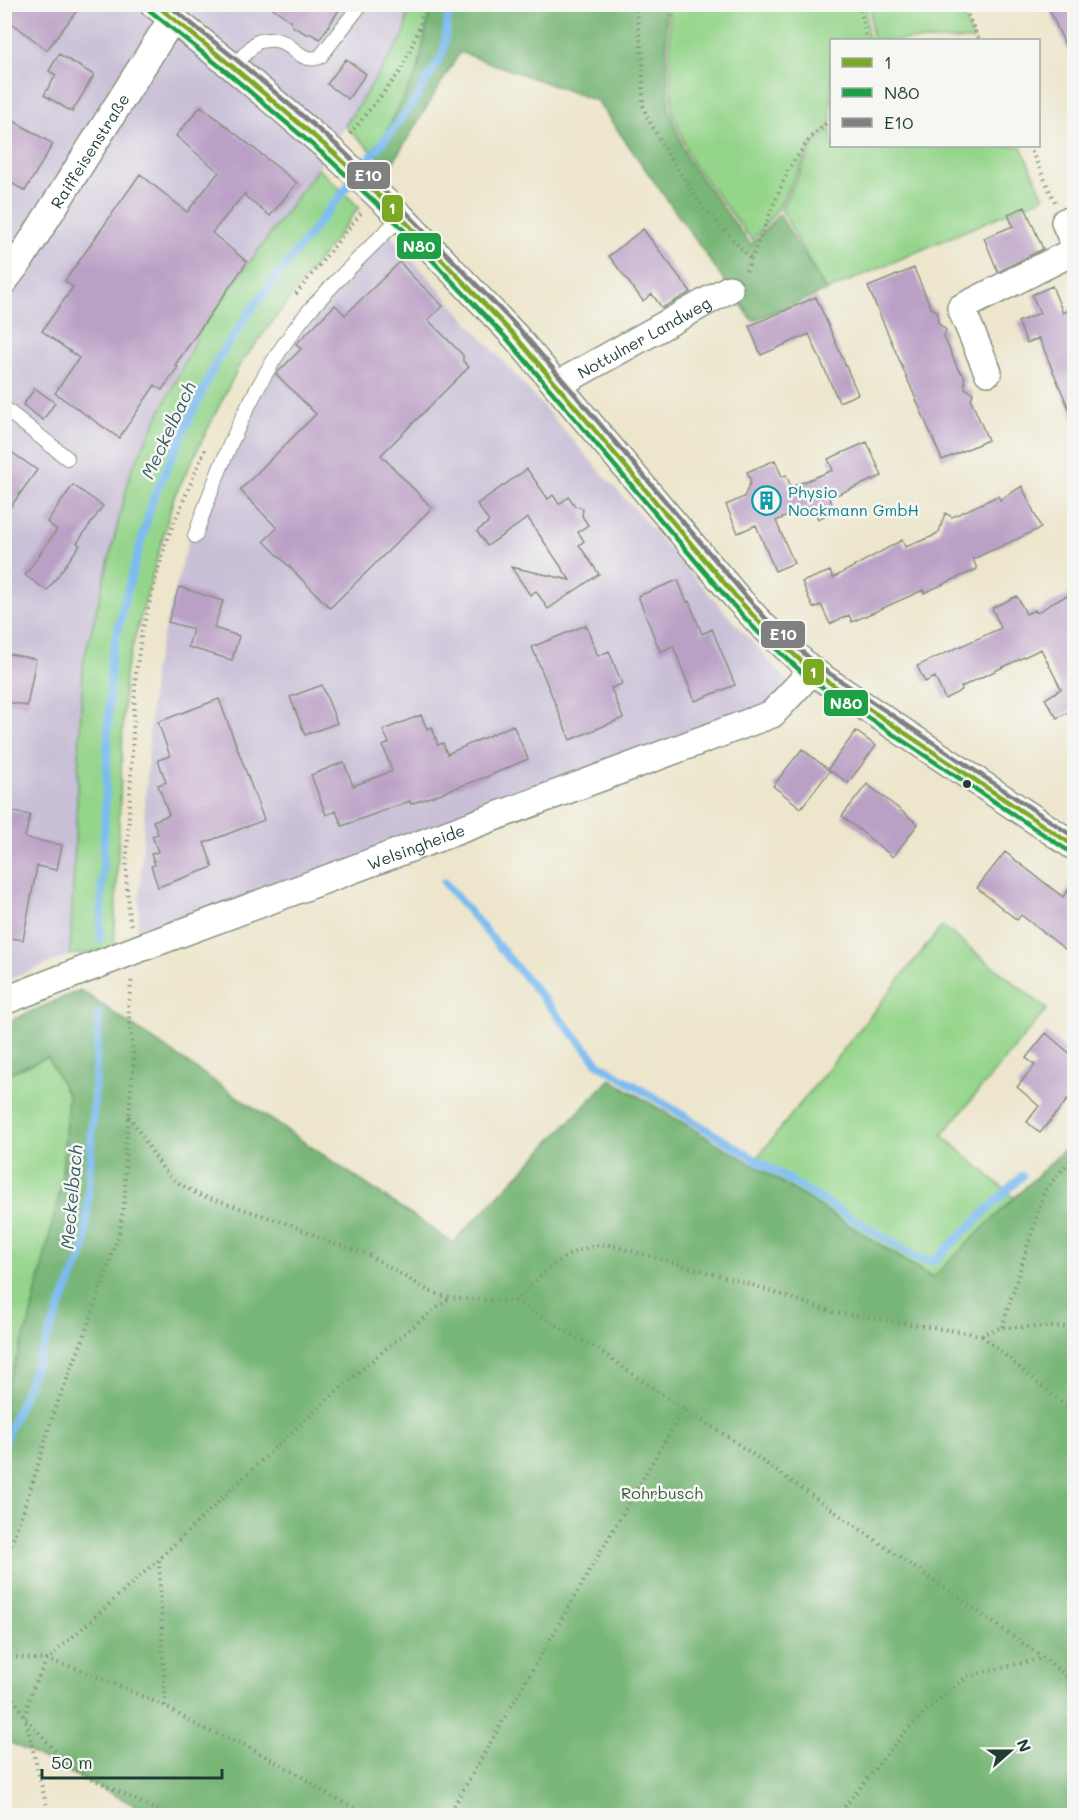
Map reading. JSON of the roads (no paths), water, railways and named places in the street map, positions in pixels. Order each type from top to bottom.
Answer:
[{"type":"street","name":"Nottulner Landweg","points":[[169,9],[338,157],[401,217],[515,336],[762,625],[812,671],[1074,846]]},
{"type":"street","name":"Raiffeisenstraße","points":[[4,281],[20,260],[169,9]]},
{"type":"street","points":[[988,372],[961,308],[1074,251]]},
{"type":"street","name":"Nottulner Landweg","points":[[557,385],[729,289]]},
{"type":"street","name":"Welsingheide","points":[[4,1001],[135,950],[772,714],[812,671]]},
{"type":"lane","points":[[233,67],[258,41],[274,39],[287,43],[302,57],[312,60],[320,57],[361,4]]},
{"type":"lane","points":[[195,536],[239,426],[275,359],[307,313],[401,217]]},
{"type":"lane","points":[[4,408],[67,458]]},
{"type":"waterway","name":"Meckelbach","points":[[100,939],[111,658],[154,496],[217,360],[252,309],[413,104],[443,53],[450,4]]},
{"type":"waterway","points":[[444,882],[599,1064],[919,1259],[934,1261],[1022,1176]]},
{"type":"waterway","name":"Meckelbach","points":[[4,1442],[85,1248],[99,1013]]},
{"type":"place","name":"Physio Nockmann GmbH","points":[[767,500]]},
{"type":"park label","name":"Rohrbusch","points":[[662,1492]]}]
